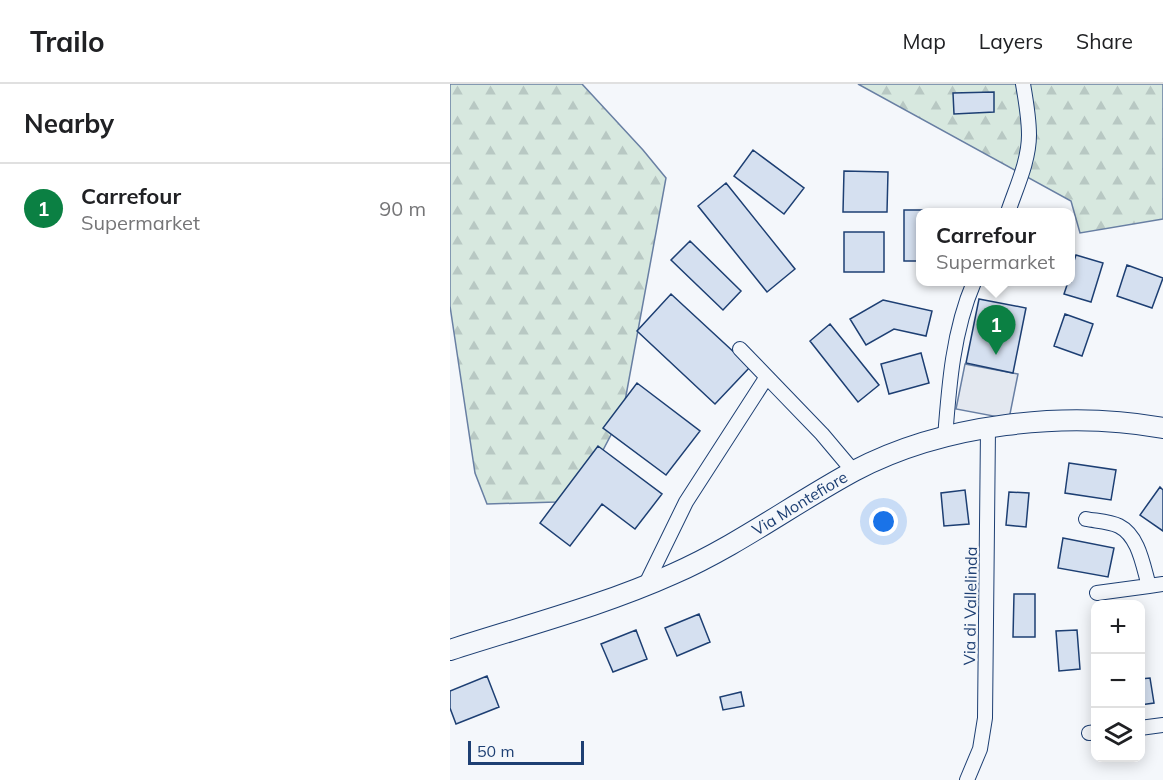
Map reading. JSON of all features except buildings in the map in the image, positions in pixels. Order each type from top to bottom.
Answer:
[{"type":"main road","name":"Via Montefiore","points":[[450,650],[645,586],[700,561],[854,472],[903,450],[945,438],[1041,421],[1114,421],[1163,428]]},
{"type":"street","points":[[1010,208],[1025,163],[1029,137],[1023,84]]},
{"type":"street","points":[[945,438],[948,392],[957,336],[972,286]]},
{"type":"street","points":[[740,349],[822,434],[854,472]]},
{"type":"street","points":[[645,586],[686,502],[766,378]]},
{"type":"street","name":"Via di Vallelinda","points":[[967,780],[980,749],[985,718],[988,429]]},
{"type":"street","points":[[1086,519],[1115,525],[1128,532],[1156,585],[1097,592]]},
{"type":"street","points":[[1145,727],[1163,725]]},
{"type":"green space","points":[[450,84],[582,84],[666,178],[623,412],[603,450],[556,502],[487,504],[475,473],[450,306]]},
{"type":"green space","points":[[858,84],[1163,84],[1163,219],[1080,233],[1075,208],[1071,201]]},
{"type":"shaded area","points":[[965,364],[1018,374],[1009,419],[956,409]]},
{"type":"place","name":"Carrefour","points":[[996,355]]}]
